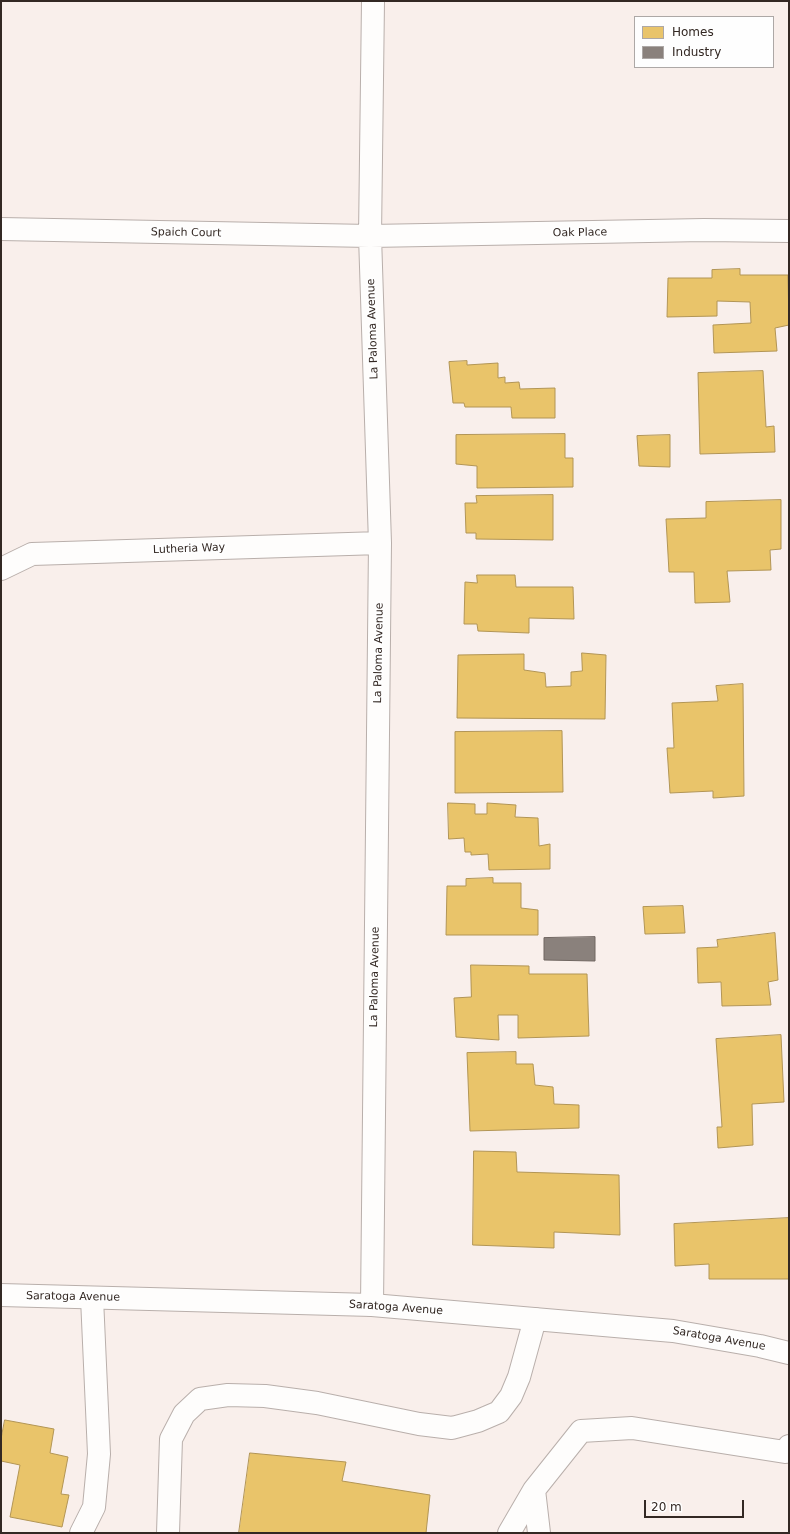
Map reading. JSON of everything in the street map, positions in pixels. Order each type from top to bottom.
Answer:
[{"type":"street","name":"La Paloma Avenue","points":[[372,1305],[380,543],[370,236],[373,1]]},
{"type":"street","name":"Spaich Court","points":[[1,229],[370,236]]},
{"type":"street","name":"Oak Place","points":[[370,236],[704,230],[789,231]]},
{"type":"street","name":"Lutheria Way","points":[[1,569],[32,554],[380,543]]},
{"type":"street","name":"Saratoga Avenue","points":[[1,1296],[372,1305],[673,1331],[760,1346],[789,1353]]},
{"type":"street","points":[[81,1533],[94,1507],[99,1454],[92,1298]]},
{"type":"street","points":[[168,1533],[171,1439],[184,1414],[200,1399],[228,1395],[265,1396],[317,1404],[419,1424],[452,1428],[478,1422],[499,1412],[511,1396],[519,1376],[535,1319]]},
{"type":"street","points":[[509,1533],[534,1490],[581,1431],[632,1428],[788,1451]]},
{"type":"street","points":[[534,1490],[539,1533]]},
{"type":"building: Homes","points":[[740,269],[740,275],[788,275],[789,325],[775,328],[777,351],[714,353],[713,325],[751,323],[750,302],[717,301],[717,316],[667,317],[668,278],[712,278],[712,270]]},
{"type":"building: Homes","points":[[467,361],[467,365],[498,363],[498,378],[505,377],[505,383],[519,382],[520,389],[555,388],[555,418],[512,418],[511,407],[465,407],[464,403],[453,403],[449,362]]},
{"type":"building: Homes","points":[[763,371],[766,427],[774,426],[775,452],[700,454],[698,373]]},
{"type":"building: Homes","points":[[565,434],[565,458],[573,458],[573,487],[477,488],[477,466],[456,464],[456,435]]},
{"type":"building: Homes","points":[[670,435],[670,467],[639,466],[637,436]]},
{"type":"building: Homes","points":[[553,495],[553,540],[476,539],[476,533],[466,533],[465,503],[477,503],[476,496]]},
{"type":"building: Homes","points":[[781,500],[781,549],[770,550],[771,570],[727,571],[730,602],[695,603],[694,572],[669,572],[666,519],[706,518],[706,502]]},
{"type":"building: Homes","points":[[477,575],[515,575],[516,587],[573,587],[574,619],[529,618],[529,633],[478,631],[477,624],[464,624],[465,582],[477,583]]},
{"type":"building: Homes","points":[[582,653],[606,655],[605,719],[457,718],[458,655],[524,654],[524,670],[545,673],[546,687],[571,686],[571,672],[582,671]]},
{"type":"building: Homes","points":[[743,684],[744,796],[713,798],[713,791],[670,793],[667,748],[674,748],[672,703],[718,701],[716,686]]},
{"type":"building: Homes","points":[[562,731],[563,792],[455,793],[455,732]]},
{"type":"building: Homes","points":[[448,803],[475,804],[475,814],[487,814],[487,803],[516,805],[515,817],[538,818],[539,846],[550,844],[550,869],[489,870],[488,854],[471,855],[471,852],[465,852],[464,838],[449,839]]},
{"type":"building: Homes","points":[[493,878],[493,883],[521,883],[521,908],[538,910],[538,935],[446,935],[447,886],[466,886],[466,879]]},
{"type":"building: Homes","points":[[683,906],[685,933],[645,934],[643,907]]},
{"type":"building: Homes","points":[[775,933],[778,980],[768,982],[771,1005],[722,1006],[721,982],[698,983],[697,948],[718,947],[717,940]]},
{"type":"building: Homes","points":[[471,965],[529,966],[529,974],[587,974],[589,1036],[518,1038],[518,1015],[498,1015],[499,1040],[456,1037],[454,998],[471,997]]},
{"type":"building: Homes","points":[[781,1035],[784,1102],[752,1104],[753,1145],[718,1148],[717,1127],[722,1127],[716,1039]]},
{"type":"building: Homes","points":[[516,1052],[516,1064],[533,1064],[535,1085],[553,1087],[554,1104],[579,1105],[579,1128],[470,1131],[467,1053]]},
{"type":"building: Homes","points":[[474,1151],[516,1152],[517,1172],[619,1175],[620,1235],[554,1232],[554,1248],[473,1245]]},
{"type":"building: Homes","points":[[789,1218],[789,1279],[709,1279],[709,1264],[675,1266],[674,1224]]},
{"type":"building: Homes","points":[[5,1420],[54,1429],[50,1453],[68,1457],[61,1494],[69,1495],[62,1527],[10,1517],[20,1465],[1,1461],[1,1439]]},
{"type":"building: Homes","points":[[250,1453],[346,1462],[342,1481],[430,1495],[426,1533],[239,1533]]},
{"type":"building: Industry","points":[[595,937],[595,961],[544,960],[544,938]]}]
